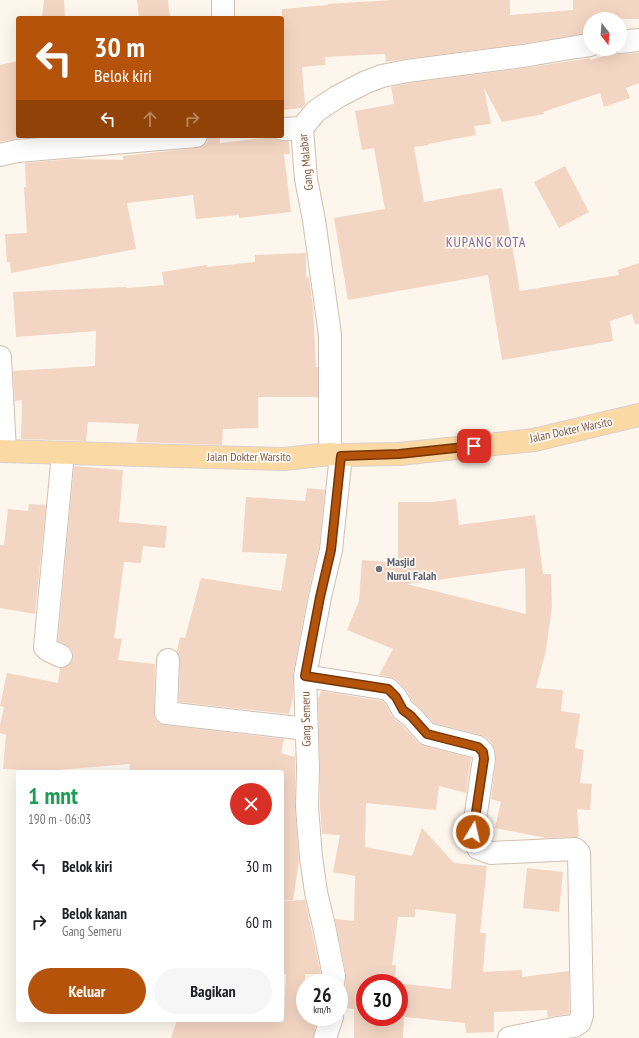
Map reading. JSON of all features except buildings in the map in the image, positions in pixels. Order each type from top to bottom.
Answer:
[{"type":"main road","name":"Jalan Dokter Warsito","points":[[2,451],[284,459],[336,455],[399,454],[534,440],[639,416]]},
{"type":"street","points":[[223,0],[223,16]]},
{"type":"street","points":[[627,41],[639,40]]},
{"type":"street","name":"Gang Malabar","points":[[336,455],[330,335],[314,220],[306,179],[292,129],[337,97],[366,82],[382,76],[407,71],[523,56],[583,46]]},
{"type":"street","points":[[0,155],[17,151],[172,138]]},
{"type":"street","points":[[0,357],[2,451]]},
{"type":"street","points":[[61,656],[48,650],[45,646],[63,453]]},
{"type":"street","name":"Gang Semeru","points":[[334,974],[316,892],[311,857],[307,807],[307,728],[305,676],[320,597],[331,550],[336,455]]},
{"type":"street","points":[[168,660],[166,713],[307,728]]},
{"type":"street","points":[[305,676],[388,689],[396,697],[403,710],[411,716],[427,734],[478,747],[483,752],[484,759],[473,832],[478,848],[491,853],[575,849],[579,853],[582,1015],[580,1022],[574,1026],[509,1038]]},
{"type":"street","points":[[325,1038],[329,1026]]},
{"type":"place","name":"Masjid Nurul Falah","points":[[379,569]]},
{"type":"district","name":"KUPANG KOTA","points":[[486,242]]},
{"type":"route","points":[[473,832],[484,759],[483,752],[478,747],[427,734],[411,716],[403,710],[396,697],[388,689],[305,676],[320,597],[331,550],[341,456],[399,454],[474,446]]}]
